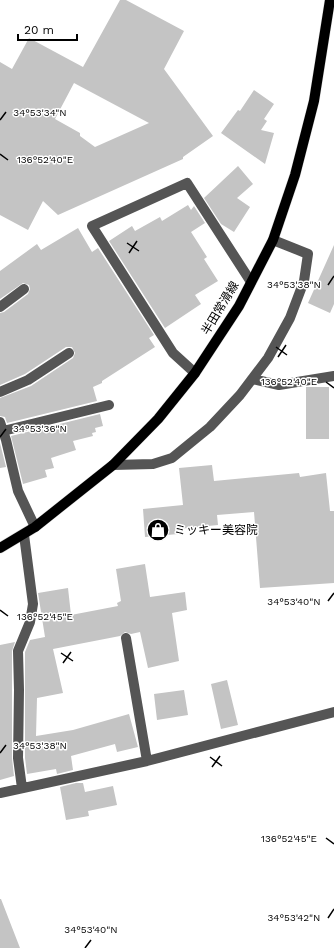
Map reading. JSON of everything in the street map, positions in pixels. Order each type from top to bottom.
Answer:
[{"type":"main road","name":"半田常滑線","points":[[0,548],[35,527],[112,465],[158,419],[195,373],[239,306],[273,240],[295,175],[314,101],[330,0]]},
{"type":"street","points":[[195,373],[173,353],[92,226],[187,183],[251,282]]},
{"type":"street","points":[[112,465],[153,464],[172,458],[210,427],[240,395],[268,358],[290,318],[304,281],[308,254],[273,240]]},
{"type":"street","points":[[0,306],[24,289]]},
{"type":"street","points":[[0,392],[28,380],[69,353]]},
{"type":"street","points":[[252,379],[279,385],[334,376]]},
{"type":"street","points":[[35,527],[18,491],[2,434],[109,405]]},
{"type":"street","points":[[22,788],[18,758],[18,651],[30,622],[33,604],[24,534]]},
{"type":"street","points":[[126,638],[147,761]]},
{"type":"street","points":[[0,793],[147,761],[334,712]]},
{"type":"building","points":[[120,0],[126,0],[184,31],[164,69],[213,136],[183,157],[183,159],[58,215],[43,201],[28,230],[0,215],[0,62],[12,69],[29,38],[83,67]],"holes":[[[74,83],[149,123],[95,147],[80,136],[80,133],[55,119]]]},
{"type":"building","points":[[254,90],[274,104],[264,119],[267,121],[261,130],[274,133],[265,164],[221,133],[238,110],[240,111]]},
{"type":"building","points":[[238,166],[253,184],[237,198],[250,207],[234,232],[221,224],[204,198]]},
{"type":"building","points":[[188,205],[191,210],[194,206],[205,223],[191,232],[207,257],[204,259],[218,281],[195,295],[201,304],[165,328],[109,241],[132,226],[135,231],[160,217],[162,221]]},
{"type":"building","points":[[78,228],[92,252],[98,248],[154,335],[149,338],[155,347],[102,381],[102,383],[93,387],[97,401],[7,423],[5,417],[0,416],[0,398],[31,386],[73,358],[75,353],[72,347],[66,347],[25,374],[0,385],[0,313],[4,312],[28,294],[30,289],[29,285],[23,283],[0,299],[0,271],[37,244],[41,250]]},
{"type":"building","points":[[334,245],[334,304],[330,313],[308,303]]},
{"type":"building","points":[[306,387],[329,387],[329,439],[306,439]]},
{"type":"building","points":[[100,414],[103,426],[95,428],[96,432],[92,433],[93,436],[73,441],[76,450],[51,458],[54,468],[45,470],[47,477],[23,484],[11,436]]},
{"type":"building","points":[[0,443],[6,467],[0,468]]},
{"type":"building","points":[[212,465],[214,481],[299,473],[300,477],[326,473],[330,511],[334,511],[334,583],[260,588],[254,512],[217,515],[218,525],[178,529],[178,534],[145,537],[143,509],[183,505],[179,468]]},
{"type":"building","points":[[145,564],[150,597],[185,592],[187,610],[172,613],[179,661],[148,668],[140,632],[131,634],[125,632],[120,636],[53,649],[63,693],[37,698],[36,736],[73,730],[129,714],[138,747],[117,752],[115,744],[71,756],[73,770],[57,774],[56,769],[27,774],[25,758],[25,652],[30,640],[45,637],[38,593],[68,588],[71,615],[118,606],[117,603],[121,601],[116,569]]},
{"type":"building","points":[[15,642],[12,651],[12,758],[14,776],[0,780],[0,645]]},
{"type":"building","points":[[227,680],[238,725],[221,729],[211,684]]},
{"type":"building","points":[[184,690],[188,715],[157,720],[154,694]]},
{"type":"building","points":[[83,783],[85,792],[113,786],[117,805],[88,811],[89,816],[66,820],[60,787]]},
{"type":"building","points":[[1,899],[20,948],[0,948]]},
{"type":"place","name":"ミッキー美容院","points":[[158,530]]}]
